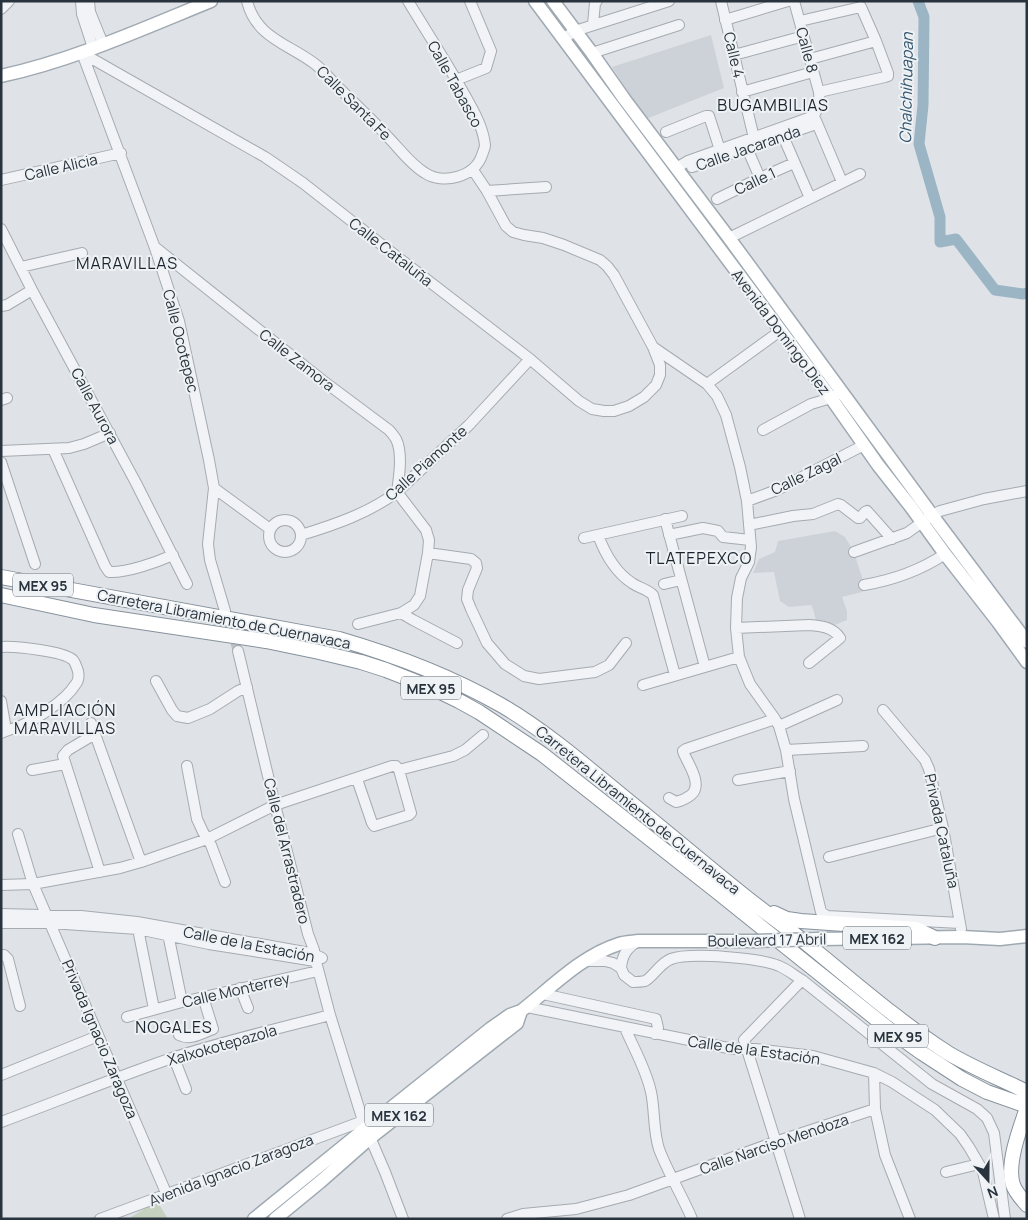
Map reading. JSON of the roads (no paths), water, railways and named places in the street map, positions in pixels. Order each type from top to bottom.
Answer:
[{"type":"highway","points":[[1,569],[62,583],[86,593]]},
{"type":"highway","name":"Carretera Libramiento de Cuernavaca","points":[[1,577],[339,639],[431,672],[501,705],[556,742],[748,899],[898,1017],[950,1054],[996,1078],[1026,1103]]},
{"type":"highway","name":"Carretera Libramiento de Cuernavaca","points":[[1,595],[94,615],[319,652],[386,670],[459,701],[542,754],[890,1030],[922,1053],[962,1079],[987,1092],[1026,1103]]},
{"type":"highway","points":[[1,600],[45,605]]},
{"type":"highway","points":[[748,899],[779,915],[801,921],[916,929],[935,938]]},
{"type":"highway","points":[[1026,1103],[1015,1146],[1011,1174],[1013,1185],[1027,1205]]},
{"type":"highway","points":[[1027,1132],[1019,1169],[1020,1177],[1027,1191]]},
{"type":"main road","points":[[1,76],[92,49],[211,1]]},
{"type":"main road","name":"Avenida Domingo Diez","points":[[535,1],[780,331],[836,395],[929,513],[945,554],[1027,662]]},
{"type":"main road","name":"Avenida Domingo Diez","points":[[553,1],[729,238],[836,395],[864,446],[941,526],[1027,642]]},
{"type":"main road","points":[[731,266],[742,258]]},
{"type":"main road","name":"Boulevard 17 Abril","points":[[524,1009],[582,961],[621,943],[639,941],[962,937],[1000,939],[1027,936]]},
{"type":"main road","name":"MEX 162","points":[[254,1219],[366,1129],[517,1023],[524,1009]]},
{"type":"main road","name":"MEX 162","points":[[275,1219],[320,1182],[366,1129]]},
{"type":"street","points":[[1,9],[9,1]]},
{"type":"street","points":[[81,1],[82,14],[92,49]]},
{"type":"street","points":[[88,1],[92,49]]},
{"type":"street","name":"Calle Santa Fe","points":[[247,1],[249,10],[269,35],[315,64],[372,118],[413,164],[425,173],[436,178],[448,179],[464,175],[473,170]]},
{"type":"street","name":"Calle Tabasco","points":[[408,1],[471,106],[482,130],[485,146],[480,161],[473,170]]},
{"type":"street","points":[[456,80],[486,68],[491,51],[470,1]]},
{"type":"street","points":[[593,24],[595,3],[597,1]]},
{"type":"street","points":[[564,39],[575,31],[593,24],[669,1]]},
{"type":"street","name":"Calle 4","points":[[721,1],[754,138]]},
{"type":"street","points":[[725,20],[788,1]]},
{"type":"street","name":"Calle 8","points":[[794,1],[819,92],[820,100],[815,120]]},
{"type":"street","points":[[800,21],[861,7],[888,73],[888,76],[819,92]]},
{"type":"street","points":[[592,53],[679,25]]},
{"type":"street","points":[[734,55],[804,36]]},
{"type":"street","points":[[810,59],[876,41]]},
{"type":"street","name":"Calle Ocotepec","points":[[92,49],[120,154],[155,248],[179,321],[214,488],[208,544],[210,560],[225,611]]},
{"type":"street","name":"Calle Cataluña","points":[[92,49],[303,182],[530,360],[579,401],[592,409],[614,411],[629,406],[644,397],[656,385],[660,375],[660,366],[653,347]]},
{"type":"street","points":[[742,92],[813,72]]},
{"type":"street","points":[[666,132],[709,116],[720,150]]},
{"type":"street","points":[[815,120],[842,182]]},
{"type":"street","name":"Calle Jacaranda","points":[[678,171],[782,136],[815,120]]},
{"type":"street","name":"Calle Jacaranda","points":[[678,171],[688,161],[754,138],[815,120]]},
{"type":"street","points":[[782,136],[810,198]]},
{"type":"street","points":[[747,148],[760,178]]},
{"type":"street","name":"Calle Alicia","points":[[1,180],[120,154]]},
{"type":"street","name":"Calle 1","points":[[717,199],[794,163]]},
{"type":"street","points":[[473,170],[506,226],[513,232],[543,238],[564,245],[600,260],[607,266],[614,275],[653,347],[708,384],[717,396],[726,415],[747,501],[750,540],[749,562],[741,578],[736,598],[736,628],[739,657],[750,684],[777,723],[786,750],[794,799],[820,912],[827,916],[960,923]]},
{"type":"street","points":[[729,238],[860,174]]},
{"type":"street","points":[[487,191],[546,187]]},
{"type":"street","name":"Calle Aurora","points":[[1,229],[110,433],[187,584]]},
{"type":"street","name":"Calle Zamora","points":[[155,248],[395,436],[399,450],[397,492]]},
{"type":"street","points":[[21,267],[82,253]]},
{"type":"street","points":[[1,306],[7,305],[32,290]]},
{"type":"street","points":[[708,384],[780,331]]},
{"type":"street","name":"Calle Piamonte","points":[[301,535],[337,524],[387,500],[469,425],[530,360]]},
{"type":"street","points":[[763,430],[811,404],[836,395]]},
{"type":"street","points":[[1,451],[69,448],[110,433]]},
{"type":"street","name":"Calle Zagal","points":[[747,501],[777,490],[864,446]]},
{"type":"street","points":[[53,449],[109,572],[116,572],[162,560],[172,555]]},
{"type":"street","points":[[1,462],[35,564]]},
{"type":"street","points":[[214,488],[270,529]]},
{"type":"street","points":[[854,552],[907,533],[929,513],[984,499],[1027,491]]},
{"type":"street","points":[[358,624],[401,612],[414,605],[420,596],[429,540],[426,530],[397,492]]},
{"type":"street","points":[[749,525],[813,514],[838,504],[858,518],[868,511],[892,539]]},
{"type":"street","points":[[584,538],[682,516]]},
{"type":"street","points":[[665,519],[705,667]]},
{"type":"street","points":[[285,520],[296,525],[301,535],[297,546],[287,552],[276,550],[269,540],[270,529],[274,524],[285,520]]},
{"type":"street","points":[[669,534],[703,528],[718,531],[723,536],[750,540]]},
{"type":"street","points":[[598,535],[610,561],[622,576],[653,595],[675,675]]},
{"type":"street","points":[[428,553],[471,559],[476,563],[477,568],[468,590],[467,599],[471,610],[487,643],[505,664],[524,676],[539,679],[595,672],[609,665],[626,643]]},
{"type":"street","points":[[864,585],[896,577],[929,565],[945,554]]},
{"type":"street","points":[[664,584],[681,580]]},
{"type":"street","points":[[401,612],[457,644]]},
{"type":"street","points":[[736,628],[809,625],[829,628],[835,632],[840,638],[810,662]]},
{"type":"street","points":[[1,648],[9,646],[35,648],[65,656],[72,659],[78,669],[79,679],[62,700],[49,710],[20,726],[4,732],[1,701]]},
{"type":"street","name":"Calle del Arrastradero","points":[[238,651],[274,805],[330,1015],[366,1129],[403,1219]]},
{"type":"street","points":[[643,684],[739,657]]},
{"type":"street","points":[[156,681],[177,716],[188,718],[210,709],[247,687]]},
{"type":"street","points":[[669,798],[676,802],[691,795],[694,790],[696,779],[683,751],[686,749],[777,723],[837,700]]},
{"type":"street","name":"Privada Cataluña","points":[[883,710],[925,760],[929,769],[962,937]]},
{"type":"street","points":[[92,723],[141,862]]},
{"type":"street","points":[[95,734],[68,750],[64,760],[100,872]]},
{"type":"street","points":[[399,770],[453,756],[465,750],[483,735]]},
{"type":"street","points":[[786,750],[863,746]]},
{"type":"street","points":[[32,770],[64,760]]},
{"type":"street","points":[[187,766],[197,819],[211,845],[225,882]]},
{"type":"street","points":[[1,885],[33,884],[100,872],[141,862],[207,839],[274,805],[392,766],[396,766],[399,770],[411,813],[374,826],[357,779]]},
{"type":"street","points":[[738,780],[790,771]]},
{"type":"street","points":[[829,858],[942,828]]},
{"type":"street","name":"Privada Ignacio Zaragoza","points":[[18,834],[33,884],[166,1195]]},
{"type":"street","name":"Calle de la Estación","points":[[1,914],[167,931]]},
{"type":"street","name":"Calle de la Estación","points":[[1,923],[81,916],[137,922],[167,931],[316,962]]},
{"type":"street","points":[[138,929],[154,1009]]},
{"type":"street","points":[[167,931],[182,1002]]},
{"type":"street","points":[[639,941],[630,946],[621,962],[624,976],[633,982],[646,981],[661,966],[673,958],[700,955],[763,961],[780,966],[802,980],[932,1084],[977,1109],[987,1118],[994,1133],[1006,1218]]},
{"type":"street","points":[[1,955],[8,959],[20,1006]]},
{"type":"street","points":[[582,961],[605,961],[621,968]]},
{"type":"street","name":"Calle Monterrey","points":[[127,1017],[240,988],[316,962]]},
{"type":"street","points":[[800,1219],[744,1040],[802,980]]},
{"type":"street","points":[[240,988],[248,1008]]},
{"type":"street","points":[[542,994],[656,1018],[658,1028],[655,1034]]},
{"type":"street","points":[[179,1035],[186,1038],[213,1029],[204,997]]},
{"type":"street","name":"Calle de la Estación","points":[[524,1009],[733,1050],[746,1049],[813,1056],[874,1073],[892,1082],[935,1110],[960,1134],[983,1172],[994,1219]]},
{"type":"street","name":"Xalxokotepazola","points":[[1,1122],[174,1058],[330,1015]]},
{"type":"street","points":[[625,1028],[644,1068],[652,1094],[659,1147],[672,1179],[692,1219]]},
{"type":"street","points":[[1,1075],[98,1036]]},
{"type":"street","points":[[174,1058],[186,1089]]},
{"type":"street","points":[[874,1073],[875,1109],[886,1155],[910,1219]]},
{"type":"street","name":"Calle Narciso Mendoza","points":[[507,1219],[530,1213],[576,1209],[629,1195],[775,1142],[875,1109]]},
{"type":"street","name":"Avenida Ignacio Zaragoza","points":[[100,1219],[166,1195],[366,1129]]},
{"type":"street","points":[[946,1172],[979,1164]]},
{"type":"street","points":[[990,1196],[1002,1194]]},
{"type":"waterway","name":"Chalchihuapan","points":[[918,1],[924,17],[923,105],[919,144],[940,217],[940,242],[956,239],[995,290],[1027,293]]},
{"type":"tunnel","points":[[226,614],[238,651]]},
{"type":"district","name":"BUGAMBILIAS","points":[[773,105]]},
{"type":"district","name":"MARAVILLAS","points":[[127,263]]},
{"type":"district","name":"TLATEPEXCO","points":[[699,558]]},
{"type":"district","name":"AMPLIACIÓN MARAVILLAS","points":[[65,719]]},
{"type":"district","name":"NOGALES","points":[[174,1027]]}]
